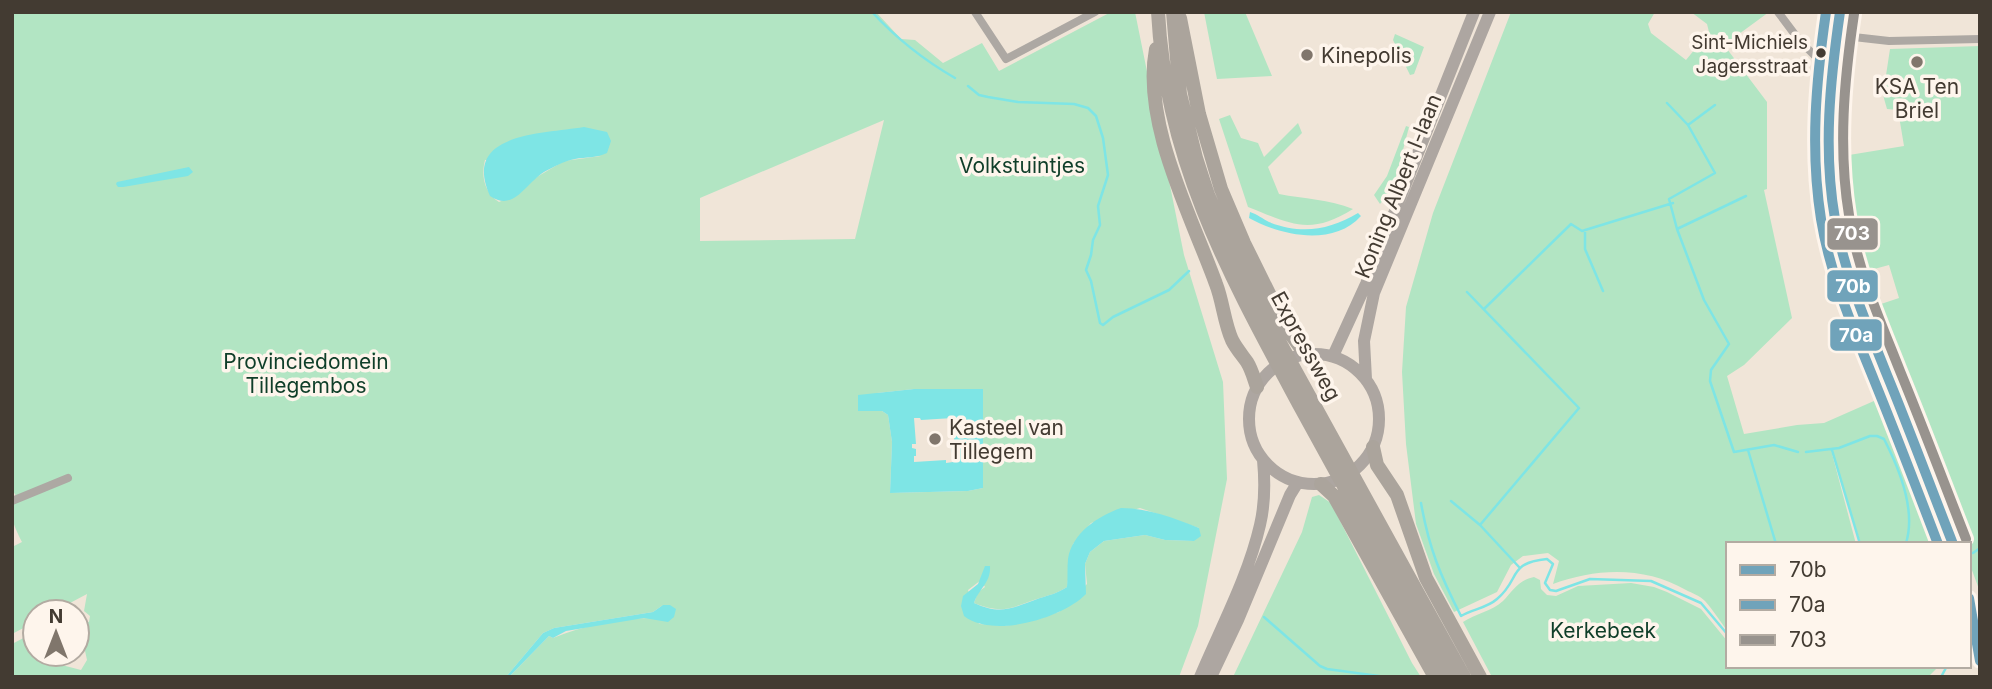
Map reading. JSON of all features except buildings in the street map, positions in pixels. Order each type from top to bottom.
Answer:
[{"type":"highway","name":"Expressweg","points":[[1158,12],[1178,138],[1215,244],[1279,368],[1450,677]]},
{"type":"highway","name":"Expressweg","points":[[1176,12],[1180,93],[1208,195],[1258,303],[1464,677]]},
{"type":"highway","points":[[1176,12],[1183,25],[1199,114],[1221,190],[1244,243],[1301,355]]},
{"type":"highway","points":[[1160,34],[1153,92],[1162,132],[1184,202],[1217,286],[1231,339],[1248,364],[1257,387]]},
{"type":"highway","points":[[1373,447],[1377,465],[1397,495],[1426,578],[1480,677]]},
{"type":"highway","points":[[1327,482],[1435,677]]},
{"type":"main road","name":"Koning Albert I-laan","points":[[1327,482],[1346,476],[1358,467],[1373,447],[1380,419],[1376,398],[1366,380],[1352,365],[1334,356],[1366,284],[1474,12]]},
{"type":"main road","name":"Koning Albert I-laan","points":[[1366,380],[1364,341],[1374,293],[1490,12]]},
{"type":"main road","points":[[1840,12],[1831,72],[1828,125],[1829,160],[1841,248],[1861,309],[1952,542]]},
{"type":"main road","points":[[1327,482],[1298,482],[1285,477],[1264,460],[1251,437],[1249,425],[1252,399],[1270,370],[1301,355],[1334,356]]},
{"type":"main road","points":[[1200,677],[1248,565],[1264,500],[1264,460]]},
{"type":"main road","points":[[1211,677],[1298,482]]},
{"type":"main road","points":[[1971,608],[1980,663]]},
{"type":"street","points":[[975,12],[1006,59],[1095,12]]},
{"type":"street","points":[[1778,12],[1799,40],[1831,72]]},
{"type":"street","points":[[1836,35],[1889,41],[1980,39]]},
{"type":"street","points":[[12,501],[68,478]]},
{"type":"green space","name":"Provinciedomein Tillegembos","points":[[12,12],[876,12],[901,39],[915,40],[943,63],[982,43],[999,71],[1111,12],[1135,12],[1184,255],[1223,382],[1227,479],[1198,626],[1179,677],[509,677],[549,636],[553,638],[614,621],[652,618],[663,605],[653,612],[554,628],[543,633],[506,677],[12,677],[12,644],[21,639],[21,668],[91,668],[91,598],[86,598],[87,594],[79,598],[21,598],[21,629],[12,634],[12,547],[22,542],[13,519],[12,508],[16,496],[12,489]],"holes":[[[884,120],[855,239],[700,241],[700,198]],[[601,156],[564,161],[530,181],[520,193],[499,202],[485,183],[485,160]],[[914,389],[983,389],[983,488],[968,491],[890,493],[892,442],[888,415],[882,411],[877,393]],[[1140,508],[1199,528],[1194,541],[1165,540],[1145,535],[1104,541],[1090,552],[1085,564],[1087,584],[1059,612],[1006,626],[979,624],[968,590],[981,580],[985,587],[978,592],[974,603],[993,609],[1015,607],[1054,594],[1067,587],[1073,544],[1091,523]]]},
{"type":"green space","points":[[1204,12],[1245,12],[1272,76],[1217,79]]},
{"type":"green space","points":[[1511,12],[1655,12],[1648,24],[1651,33],[1686,60],[1709,32],[1707,24],[1691,12],[1769,12],[1724,45],[1767,102],[1767,189],[1764,190],[1792,318],[1744,365],[1727,376],[1744,434],[1824,423],[1883,397],[1937,542],[1860,542],[1831,450],[1855,542],[1726,542],[1726,629],[1703,599],[1654,577],[1637,573],[1603,573],[1553,584],[1559,561],[1548,553],[1523,556],[1511,565],[1497,592],[1454,612],[1434,574],[1416,524],[1406,444],[1402,372],[1406,307],[1433,213]]},
{"type":"green space","points":[[1395,34],[1424,47],[1414,74],[1410,75],[1393,40]]},
{"type":"green space","points":[[1980,46],[1980,592],[1971,567],[1971,542],[1962,542],[1902,393],[1875,306],[1899,298],[1889,265],[1863,272],[1849,200],[1843,156],[1904,146],[1898,110],[1887,109],[1883,95],[1890,49]]},
{"type":"green space","points":[[1230,115],[1241,138],[1258,143],[1264,157],[1298,123],[1302,133],[1268,167],[1279,194],[1326,201],[1353,209],[1312,225],[1289,222],[1248,207],[1219,119]]},
{"type":"green space","points":[[1406,126],[1409,127],[1393,188],[1380,204],[1374,195],[1387,176]]},
{"type":"green space","points":[[1319,495],[1331,503],[1421,677],[1233,677],[1302,532],[1312,497]]},
{"type":"green space","name":"Kerkebeek","points":[[1528,578],[1540,580],[1541,589],[1547,595],[1556,596],[1578,586],[1631,583],[1667,592],[1701,609],[1726,640],[1726,668],[1937,668],[1928,677],[1492,677],[1463,622],[1499,604]]},
{"type":"water","points":[[584,127],[607,132],[611,141],[607,153],[559,164],[537,177],[512,199],[498,200],[490,196],[484,175],[487,159],[496,148],[529,135]]},
{"type":"water","points":[[189,167],[193,172],[188,176],[123,187],[116,184],[117,182]]},
{"type":"water","points":[[1250,212],[1281,226],[1304,229],[1326,227],[1358,213],[1361,216],[1336,232],[1306,235],[1276,230],[1249,218]]},
{"type":"water","points":[[914,389],[983,389],[983,488],[968,491],[890,493],[892,442],[888,415],[882,411],[858,411],[858,395]],"holes":[[[914,418],[953,418],[953,462],[914,462]]]},
{"type":"water","points":[[1121,508],[1170,517],[1199,528],[1201,536],[1194,541],[1165,540],[1145,535],[1104,541],[1090,552],[1085,564],[1086,594],[1075,603],[1045,618],[1027,623],[992,626],[977,623],[964,616],[961,606],[963,596],[978,584],[985,566],[990,566],[989,577],[974,603],[984,607],[1008,609],[1067,587],[1068,559],[1075,541],[1095,521]]},
{"type":"water","points":[[663,605],[676,609],[674,617],[668,622],[644,618],[566,631],[553,638],[549,636],[506,677],[543,633],[554,628],[653,612]]},
{"type":"waterway","points":[[872,12],[910,48],[955,78]]},
{"type":"waterway","points":[[968,86],[979,95],[988,97],[1018,102],[1074,104],[1088,108],[1096,116],[1103,138],[1108,175],[1098,206],[1100,225],[1093,240],[1086,270],[1100,323],[1103,325],[1113,317],[1169,290],[1189,271]]},
{"type":"waterway","points":[[1667,103],[1688,125]]},
{"type":"waterway","points":[[1715,105],[1688,125],[1715,173],[1669,199],[1677,229],[1746,196]]},
{"type":"waterway","points":[[1484,309],[1571,224],[1582,231],[1673,203]]},
{"type":"waterway","points":[[1677,229],[1704,300],[1729,344],[1711,370],[1710,381],[1734,452],[1774,445],[1798,452]]},
{"type":"waterway","points":[[1585,230],[1585,249],[1603,291]]},
{"type":"waterway","points":[[1467,292],[1579,408],[1480,525]]},
{"type":"waterway","points":[[1806,452],[1839,448],[1870,436],[1884,439],[1904,490],[1909,517],[1906,542]]},
{"type":"waterway","points":[[1748,450],[1775,542]]},
{"type":"waterway","points":[[1832,450],[1859,542]]},
{"type":"waterway","points":[[1451,501],[1480,525],[1519,567]]},
{"type":"waterway","points":[[1421,503],[1436,561],[1461,616],[1497,599],[1526,564],[1547,559],[1553,564],[1545,583],[1550,590],[1556,591],[1590,579],[1651,581],[1701,603],[1726,633]]},
{"type":"waterway","name":"Kerkebeek","points":[[1973,553],[1980,548]]},
{"type":"waterway","points":[[1264,617],[1320,666],[1386,677]]},
{"type":"waterway","name":"Kerkebeek","points":[[1941,677],[1946,668]]},
{"type":"transit line","name":"70a","points":[[1826,12],[1819,64],[1815,141],[1818,193],[1825,240],[1850,321],[1937,542]]},
{"type":"transit line","name":"70b","points":[[1840,12],[1833,64],[1829,141],[1831,193],[1839,239],[1857,298],[1952,542]]},
{"type":"transit line","name":"703","points":[[1854,14],[1847,64],[1843,140],[1846,190],[1853,235],[1863,275],[1877,313],[1966,539]]},
{"type":"transit line","name":"70b","points":[[1971,609],[1980,661]]},
{"type":"place","name":"Sint-Michiels Jagersstraat","points":[[1821,53]]},
{"type":"place","name":"Kinepolis","points":[[1307,55]]},
{"type":"place","name":"KSA Ten Briel","points":[[1917,62]]},
{"type":"place","name":"Kasteel van Tillegem","points":[[935,439]]},
{"type":"park label","name":"Volkstuintjes","points":[[1022,165]]}]
